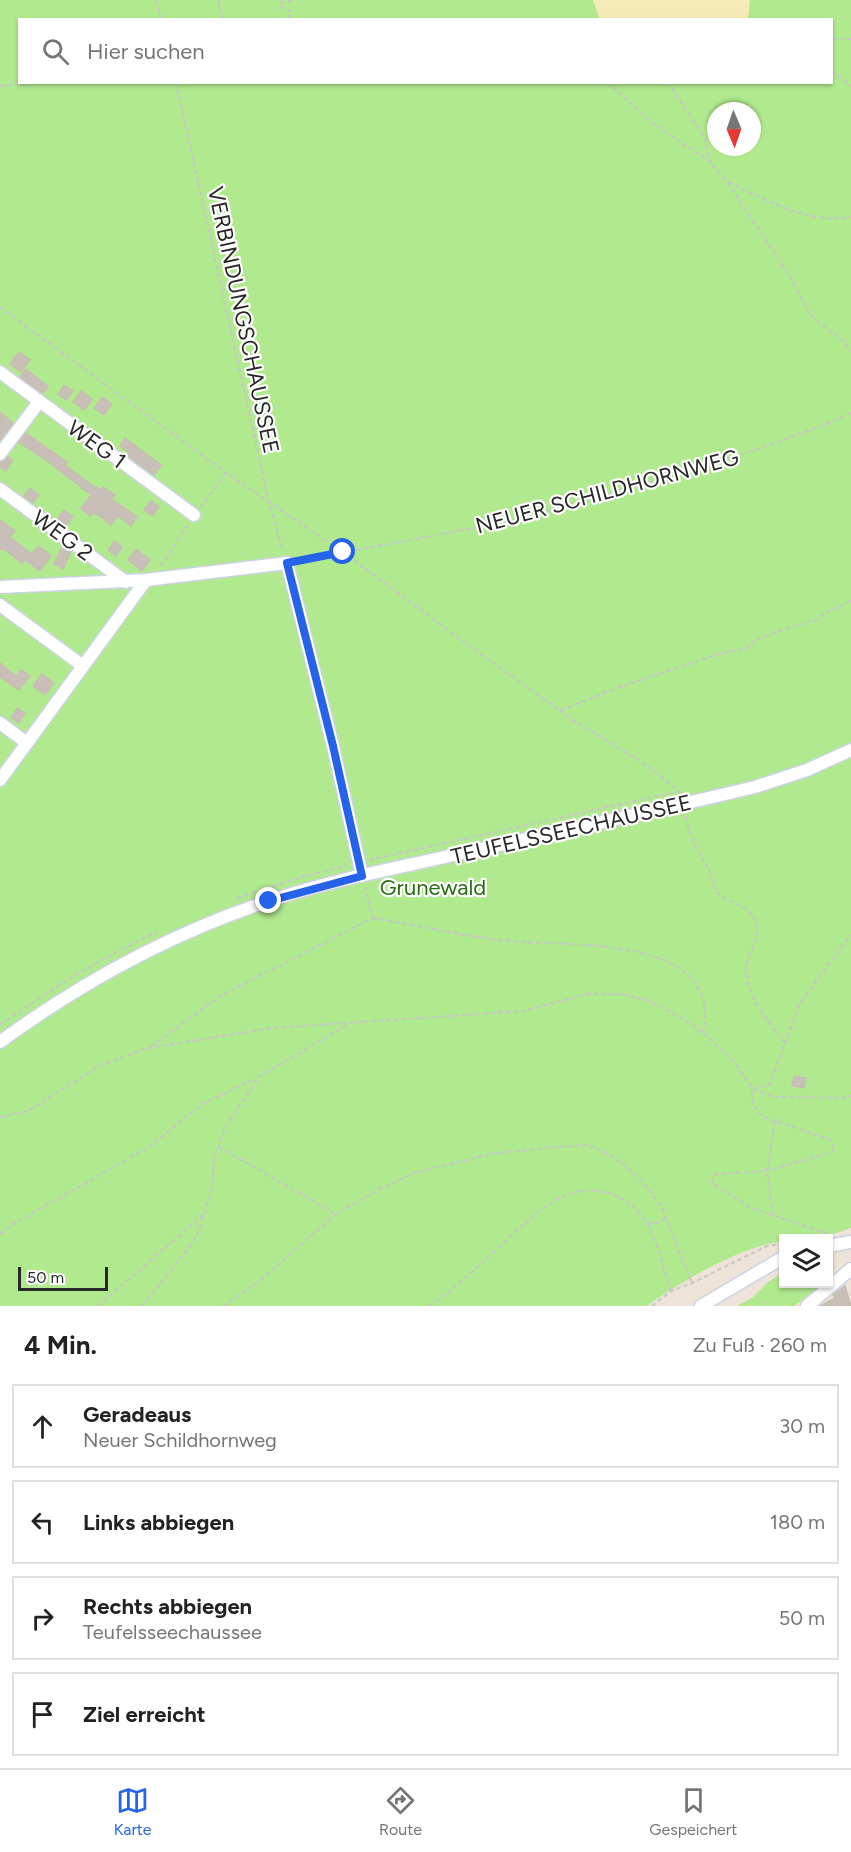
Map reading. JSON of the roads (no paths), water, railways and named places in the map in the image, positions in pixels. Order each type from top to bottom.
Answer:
[{"type":"street","name":"WEG 1","points":[[0,372],[194,515]]},
{"type":"street","points":[[0,454],[39,402]]},
{"type":"street","name":"WEG 2","points":[[0,489],[126,582]]},
{"type":"street","points":[[0,587],[126,582],[287,563],[333,746],[362,876]]},
{"type":"street","points":[[0,780],[146,580]]},
{"type":"street","points":[[0,605],[83,666]]},
{"type":"street","points":[[0,723],[27,743]]},
{"type":"street","name":"TEUFELSSEECHAUSSEE","points":[[0,1042],[53,1005],[119,965],[191,931],[269,901],[362,876],[685,804],[782,779],[851,750]]},
{"type":"street","points":[[833,1241],[851,1242]]},
{"type":"street","points":[[702,1306],[779,1259]]},
{"type":"street","points":[[807,1306],[851,1269]]},
{"type":"park label","name":"Grunewald","points":[[433,887]]}]
